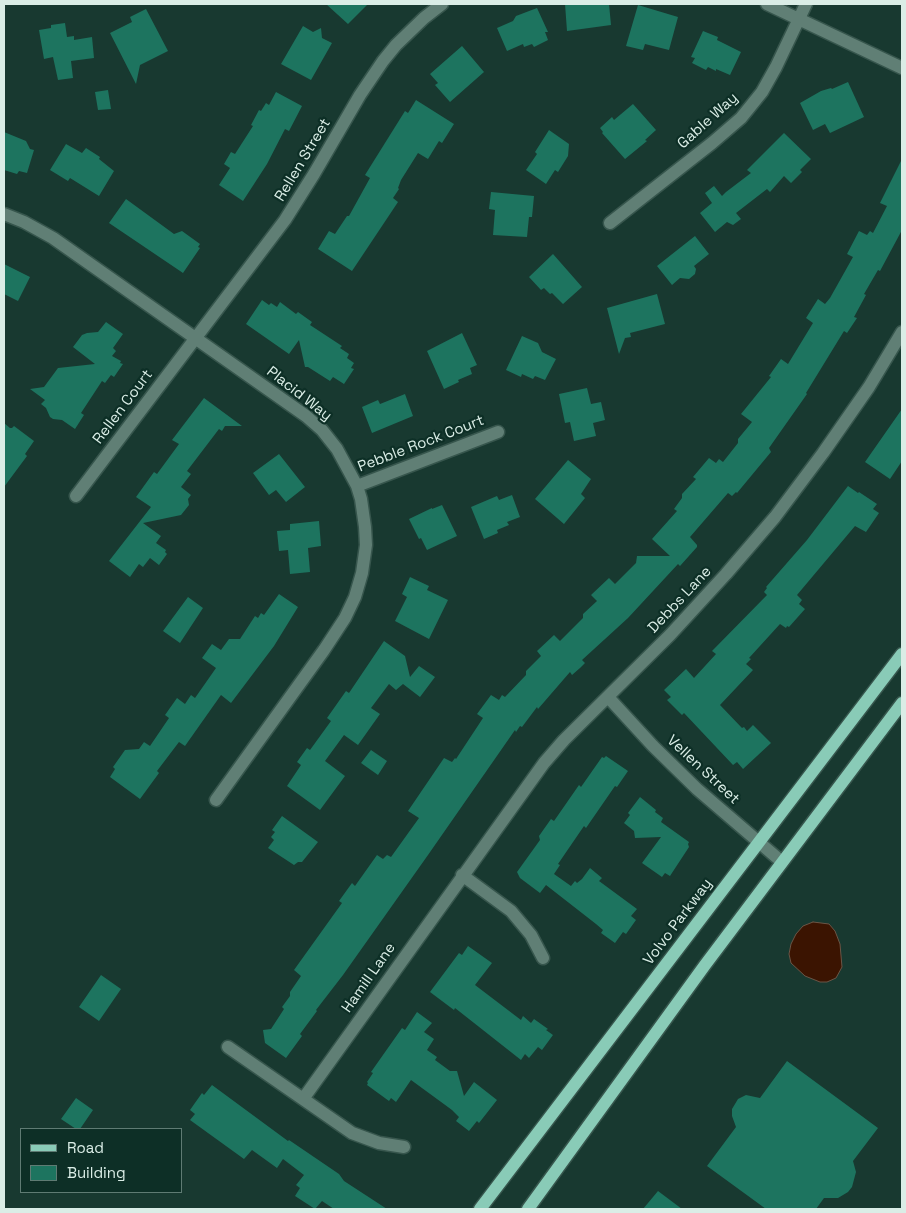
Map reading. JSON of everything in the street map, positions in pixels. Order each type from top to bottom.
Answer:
[{"type":"main road","name":"Volvo Parkway","points":[[480,1209],[902,654]]},
{"type":"main road","points":[[528,1209],[782,862],[902,703]]},
{"type":"street","name":"Rellen Street","points":[[196,338],[285,220],[360,94],[383,61],[396,45],[424,18],[442,4]]},
{"type":"street","points":[[766,4],[902,68]]},
{"type":"street","name":"Gable Way","points":[[610,223],[712,143],[740,118],[762,92],[776,68],[806,4]]},
{"type":"street","name":"Placid Way","points":[[4,214],[24,222],[53,238],[306,416],[337,449],[356,486],[361,500],[366,527],[366,545],[362,573],[355,597],[345,618],[324,650],[216,800]]},
{"type":"street","name":"Debbs Lane","points":[[462,875],[544,763],[670,635],[775,517],[823,453],[868,387],[902,332]]},
{"type":"street","name":"Rellen Court","points":[[76,496],[196,338]]},
{"type":"street","name":"Pebble Rock Court","points":[[356,486],[498,432]]},
{"type":"street","name":"Vellen Street","points":[[608,697],[697,790],[782,862]]},
{"type":"street","points":[[462,875],[511,911],[531,936],[543,958]]},
{"type":"street","name":"Hamill Lane","points":[[303,1099],[462,875]]},
{"type":"street","points":[[228,1047],[352,1133],[379,1143],[404,1147]]},
{"type":"shaded area","points":[[813,922],[829,924],[835,931],[840,944],[842,967],[836,978],[827,982],[820,982],[805,976],[791,963],[789,954],[796,934],[803,926]]},
{"type":"building","points":[[326,4],[368,4],[348,24]]},
{"type":"building","points":[[565,4],[609,4],[611,25],[567,31]]},
{"type":"building","points":[[638,5],[678,17],[669,50],[645,44],[643,50],[626,46]]},
{"type":"building","points":[[537,8],[548,32],[545,32],[548,40],[534,47],[532,44],[524,47],[523,44],[507,51],[497,28],[513,21],[516,16]]},
{"type":"building","points":[[146,9],[168,51],[140,65],[136,84],[110,33],[132,22],[130,17]]},
{"type":"building","points":[[65,23],[67,37],[74,36],[74,40],[92,37],[94,58],[71,61],[73,78],[58,80],[53,57],[44,59],[39,30],[51,28],[51,25]]},
{"type":"building","points":[[303,26],[313,32],[321,28],[322,38],[332,43],[311,80],[281,64]]},
{"type":"building","points":[[703,31],[718,37],[717,40],[741,52],[730,75],[708,67],[706,70],[692,63],[695,58],[691,57]]},
{"type":"building","points":[[462,46],[484,72],[450,102],[435,85],[438,83],[430,74]]},
{"type":"building","points":[[848,82],[864,117],[830,133],[825,124],[813,130],[800,103],[821,91],[832,89]]},
{"type":"building","points":[[108,90],[111,109],[98,110],[95,92]]},
{"type":"building","points":[[276,92],[302,106],[289,131],[285,129],[267,164],[243,201],[219,185],[230,168],[224,164],[231,152],[235,154],[253,126],[251,125],[259,110],[261,111],[266,103],[269,105]]},
{"type":"building","points":[[416,100],[454,124],[442,143],[439,141],[428,159],[418,153],[401,180],[399,189],[393,198],[398,202],[352,271],[318,249],[329,231],[335,234],[347,216],[349,216],[370,178],[365,175],[405,111],[408,113]]},
{"type":"building","points":[[633,104],[656,130],[645,140],[647,141],[625,159],[602,133],[600,128],[612,117],[614,120]]},
{"type":"building","points":[[549,130],[569,144],[568,156],[558,172],[555,170],[546,184],[526,170],[537,154],[535,152]]},
{"type":"building","points":[[4,132],[26,141],[30,149],[34,150],[27,173],[19,171],[17,174],[4,170]]},
{"type":"building","points":[[784,133],[811,159],[800,170],[802,172],[791,183],[784,176],[770,192],[767,189],[736,213],[741,219],[733,225],[727,222],[715,232],[700,213],[712,203],[705,193],[714,186],[722,196],[751,173],[747,170]]},
{"type":"building","points":[[66,144],[82,153],[86,148],[100,157],[99,159],[114,171],[99,196],[70,178],[68,181],[50,170]]},
{"type":"building","points":[[902,159],[902,230],[880,271],[878,270],[864,294],[866,295],[854,317],[857,318],[847,333],[844,331],[807,394],[769,448],[771,452],[737,493],[732,496],[728,493],[690,537],[697,547],[680,566],[678,564],[628,618],[582,660],[585,663],[572,675],[570,672],[538,709],[537,707],[522,727],[520,726],[516,732],[515,730],[343,975],[316,1010],[300,1034],[302,1036],[286,1058],[265,1043],[263,1030],[271,1029],[284,1009],[282,1007],[301,976],[294,970],[342,903],[339,901],[352,883],[355,886],[377,855],[383,859],[387,855],[391,857],[419,818],[408,811],[444,758],[452,762],[456,759],[483,718],[477,714],[491,695],[499,700],[502,695],[505,697],[541,656],[537,651],[554,635],[560,641],[597,601],[591,595],[609,578],[615,584],[636,563],[637,556],[670,556],[652,539],[677,511],[674,509],[682,498],[682,494],[696,479],[693,477],[709,458],[716,463],[719,459],[723,462],[752,422],[741,414],[771,377],[769,376],[781,359],[788,364],[813,323],[806,318],[818,299],[825,304],[830,298],[853,257],[847,254],[859,231],[867,235],[870,231],[873,233],[887,206],[880,203]]},
{"type":"building","points":[[491,192],[534,196],[532,217],[529,217],[527,237],[493,235],[495,210],[489,209]]},
{"type":"building","points":[[126,199],[174,234],[182,231],[200,244],[198,247],[200,248],[183,273],[109,223]]},
{"type":"building","points":[[695,236],[709,254],[694,266],[696,269],[695,274],[689,279],[680,278],[672,285],[657,266]]},
{"type":"building","points":[[553,254],[582,287],[563,304],[552,293],[550,294],[544,288],[541,290],[529,277]]},
{"type":"building","points":[[4,264],[30,277],[18,301],[4,294]]},
{"type":"building","points":[[657,294],[665,324],[630,333],[631,337],[625,338],[619,354],[607,308]]},
{"type":"building","points":[[262,300],[269,305],[271,303],[277,307],[280,302],[296,314],[298,312],[312,322],[310,325],[342,346],[340,348],[349,354],[347,358],[354,363],[351,368],[354,369],[344,384],[333,377],[330,381],[305,367],[299,340],[289,354],[246,324]]},
{"type":"building","points":[[106,322],[123,334],[113,348],[116,351],[112,356],[123,364],[114,377],[111,375],[105,383],[102,381],[81,413],[84,415],[75,429],[62,420],[50,417],[46,408],[41,404],[45,400],[30,389],[44,387],[58,368],[95,364],[73,347],[82,335],[98,332]]},
{"type":"building","points":[[462,333],[477,365],[470,368],[472,374],[444,389],[427,351]]},
{"type":"building","points":[[522,336],[538,343],[542,352],[556,359],[545,380],[535,376],[533,379],[522,374],[521,377],[506,370]]},
{"type":"building","points":[[587,388],[591,404],[601,402],[605,420],[593,423],[596,436],[574,441],[570,422],[565,423],[559,394]]},
{"type":"building","points":[[405,394],[413,416],[372,433],[362,407],[378,400],[380,404]]},
{"type":"building","points":[[204,398],[242,426],[225,426],[222,431],[219,429],[187,471],[191,474],[181,487],[191,495],[188,499],[189,505],[181,515],[143,523],[161,536],[156,543],[166,550],[167,554],[159,565],[150,558],[143,567],[139,564],[130,577],[109,561],[151,507],[136,497],[154,472],[157,474],[179,444],[172,440]]},
{"type":"building","points":[[902,409],[902,461],[890,479],[865,462]]},
{"type":"building","points":[[4,423],[10,428],[14,426],[34,441],[25,454],[27,456],[4,487]]},
{"type":"building","points":[[279,454],[305,487],[286,502],[276,490],[269,495],[253,473]]},
{"type":"building","points":[[568,460],[591,479],[581,494],[585,498],[564,524],[535,499]]},
{"type":"building","points":[[848,486],[877,504],[873,509],[879,513],[866,532],[855,526],[797,595],[802,600],[799,604],[805,609],[789,627],[787,626],[786,628],[780,624],[749,658],[751,659],[746,664],[753,670],[720,705],[742,728],[744,727],[747,731],[753,725],[771,743],[743,769],[737,762],[733,765],[684,713],[682,715],[667,700],[671,697],[664,690],[686,669],[694,678],[716,654],[712,651],[767,595],[764,592],[766,587],[807,540]]},
{"type":"building","points":[[512,495],[520,517],[507,522],[509,525],[497,530],[498,533],[484,539],[471,507],[497,496],[499,500]]},
{"type":"building","points":[[442,505],[457,536],[427,550],[409,519]]},
{"type":"building","points":[[319,521],[321,546],[308,548],[310,572],[290,574],[288,550],[279,551],[277,531],[290,530],[290,524]]},
{"type":"building","points":[[410,577],[429,586],[427,590],[448,600],[429,639],[395,621],[407,597],[402,594]]},
{"type":"building","points":[[279,594],[298,607],[274,646],[231,703],[221,695],[185,746],[179,742],[157,771],[159,773],[140,799],[110,777],[115,769],[113,767],[125,750],[139,749],[144,742],[150,746],[169,718],[165,715],[177,698],[185,704],[191,695],[195,698],[216,668],[202,658],[212,644],[221,650],[229,639],[240,639],[255,616],[258,618],[261,613],[264,615]]},
{"type":"building","points":[[188,597],[203,608],[180,643],[163,631]]},
{"type":"building","points":[[384,641],[405,656],[410,677],[419,666],[435,677],[420,697],[403,684],[396,690],[389,684],[371,708],[380,714],[358,745],[344,735],[325,761],[345,776],[320,810],[287,786],[301,765],[297,762],[307,748],[310,750],[331,721],[327,718],[346,691],[349,693]]},
{"type":"building","points":[[371,750],[387,761],[378,775],[361,763]]},
{"type":"building","points":[[606,756],[628,771],[617,787],[615,786],[586,828],[584,826],[558,864],[560,865],[554,874],[571,886],[575,881],[577,883],[582,879],[590,868],[602,878],[599,881],[637,909],[631,916],[636,920],[626,934],[623,932],[615,943],[601,933],[603,930],[596,924],[546,885],[540,893],[520,878],[517,872],[540,840],[539,836],[551,819],[554,821],[579,785],[581,787],[602,757]]},
{"type":"building","points":[[640,797],[663,818],[661,822],[689,842],[689,847],[670,876],[665,873],[662,877],[642,863],[661,837],[635,838],[634,831],[624,823],[630,815],[628,813]]},
{"type":"building","points":[[282,816],[318,842],[302,862],[294,865],[268,848],[274,840],[271,837],[275,832],[272,830]]},
{"type":"building","points":[[468,946],[492,963],[475,985],[521,1020],[523,1016],[531,1023],[534,1019],[553,1035],[542,1050],[538,1047],[529,1058],[525,1054],[521,1060],[455,1008],[454,1010],[430,992],[459,953],[462,955]]},
{"type":"building","points":[[101,975],[121,989],[99,1021],[79,1007]]},
{"type":"building","points":[[417,1012],[432,1023],[424,1032],[434,1039],[427,1050],[437,1057],[435,1060],[450,1071],[457,1071],[464,1096],[474,1082],[497,1100],[479,1123],[477,1121],[469,1131],[456,1121],[459,1117],[452,1110],[411,1080],[396,1102],[391,1098],[389,1101],[367,1085],[373,1073],[371,1072],[402,1028],[405,1030]]},
{"type":"building","points":[[787,1061],[878,1128],[853,1161],[856,1172],[852,1187],[838,1198],[824,1198],[816,1209],[766,1209],[707,1166],[736,1127],[732,1116],[732,1109],[738,1099],[746,1095],[760,1098]]},
{"type":"building","points":[[212,1085],[288,1141],[339,1174],[344,1181],[387,1209],[334,1209],[322,1201],[315,1209],[295,1196],[300,1188],[296,1185],[304,1175],[283,1159],[277,1168],[252,1150],[244,1159],[190,1120],[195,1114],[190,1110],[202,1093],[204,1095]]},
{"type":"building","points":[[76,1098],[93,1110],[81,1128],[74,1128],[61,1119]]},
{"type":"building","points":[[658,1191],[682,1209],[643,1209]]}]
